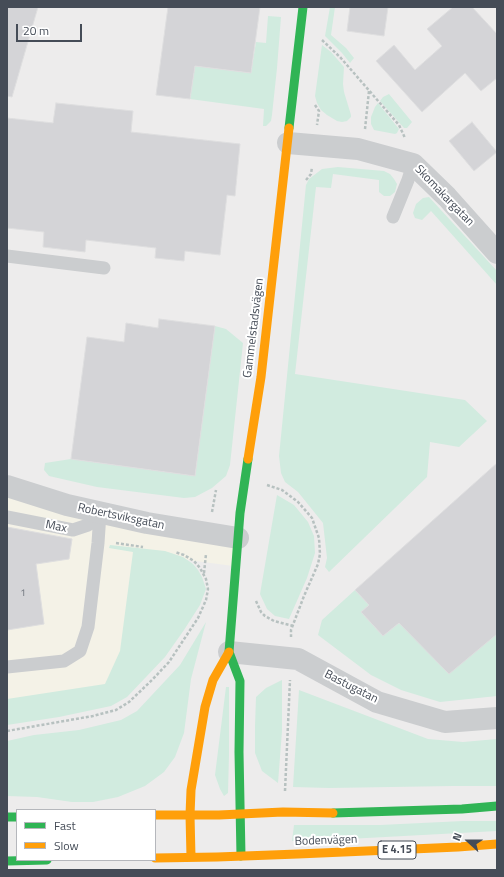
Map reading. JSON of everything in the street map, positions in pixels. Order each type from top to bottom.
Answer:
[{"type":"main road","name":"Gammelstadsvägen","points":[[229,652],[240,513],[261,377],[303,7]]},
{"type":"main road","points":[[229,652],[240,681],[239,752],[241,856]]},
{"type":"main road","points":[[191,857],[191,790],[205,707],[213,680],[229,652]]},
{"type":"main road","points":[[156,815],[283,812],[321,813],[433,810],[497,806]]},
{"type":"main road","name":"Bodenvägen","points":[[156,858],[443,848],[497,844]]},
{"type":"street","name":"Skomakargatan","points":[[288,143],[358,149],[413,164],[448,197],[497,253]]},
{"type":"street","name":"Robertsviksgatan","points":[[7,486],[67,505],[100,513],[148,523],[238,538]]},
{"type":"street","name":"Bastugatan","points":[[229,652],[298,659],[377,702],[445,722],[497,718]]},
{"type":"lane","points":[[393,217],[413,164]]},
{"type":"lane","points":[[7,256],[104,268]]},
{"type":"lane","points":[[7,667],[64,661],[80,651],[88,627],[100,513]]},
{"type":"lane","name":"Max","points":[[7,517],[73,530],[88,525],[100,513]]},
{"type":"path","points":[[319,37],[340,57],[399,125],[406,140]]},
{"type":"path","points":[[364,132],[369,91]]},
{"type":"path","points":[[111,543],[149,548]]},
{"type":"path","points":[[7,731],[93,716],[116,710],[129,702],[169,662],[198,618],[206,600],[208,589],[204,574],[194,561],[184,555],[170,551]]},
{"type":"path","points":[[256,600],[261,612],[266,616],[274,621],[293,626]]},
{"type":"shaded area","points":[[7,481],[237,536],[233,566],[136,553],[123,652],[103,688],[7,702]]},
{"type":"green space","points":[[330,7],[335,7],[331,35],[346,48],[354,58],[350,63],[325,36]]},
{"type":"green space","points":[[268,16],[281,17],[271,121],[266,126],[263,126],[264,109],[190,99],[195,66],[251,73],[256,42],[266,43]]},
{"type":"green space","points":[[322,45],[331,52],[344,67],[344,92],[351,115],[347,121],[337,121],[327,115],[321,110],[317,103],[315,96]]},
{"type":"green space","points":[[389,94],[412,122],[407,128],[404,128],[380,101],[383,97]]},
{"type":"green space","points":[[378,103],[399,129],[397,133],[395,134],[374,130],[371,124],[371,117]]},
{"type":"green space","points":[[338,167],[384,171],[390,174],[397,184],[395,192],[390,196],[384,196],[379,192],[379,180],[333,174],[331,188],[316,187],[295,374],[465,400],[487,421],[459,447],[430,442],[427,477],[329,572],[325,567],[327,558],[323,523],[298,492],[285,482],[281,473],[279,456],[306,185],[309,179],[322,169]]},
{"type":"green space","points":[[429,197],[497,271],[497,285],[431,211],[422,220],[415,218],[413,213],[416,204],[423,198]]},
{"type":"green space","points":[[215,326],[226,329],[243,343],[230,465],[226,476],[212,488],[195,497],[184,498],[97,487],[49,476],[44,470],[45,463],[71,459],[195,476]]},
{"type":"green space","points":[[277,495],[294,505],[308,522],[314,536],[315,553],[307,578],[289,619],[275,616],[267,609],[260,594]]},
{"type":"green space","points":[[110,545],[165,551],[183,557],[193,564],[202,577],[206,589],[200,605],[165,657],[127,697],[111,706],[59,717],[7,725],[7,699],[105,684],[120,651],[133,552],[109,548]]},
{"type":"green space","points":[[355,590],[369,605],[361,612],[383,636],[399,623],[497,634],[497,696],[440,702],[401,690],[371,675],[318,635],[322,620]]},
{"type":"green space","points":[[206,622],[191,679],[184,733],[175,757],[164,772],[145,786],[118,797],[93,802],[72,802],[37,797],[7,796],[7,741],[34,735],[79,730],[121,720],[137,711],[180,665]]},
{"type":"green space","points":[[282,680],[282,731],[278,783],[262,771],[255,753],[256,697],[266,688]]},
{"type":"green space","points":[[226,687],[229,687],[229,755],[228,793],[224,796],[215,775]]},
{"type":"green space","points":[[299,690],[428,739],[463,742],[497,739],[497,786],[293,787]]},
{"type":"green space","points":[[497,821],[497,831],[292,841],[294,825],[380,825]]},
{"type":"building","points":[[7,7],[38,7],[12,97],[7,96]]},
{"type":"building","points":[[168,7],[260,7],[251,73],[195,66],[190,99],[156,95]]},
{"type":"building","points":[[350,7],[388,7],[384,36],[347,31]]},
{"type":"building","points":[[453,7],[472,7],[497,34],[497,78],[481,91],[465,73],[422,112],[376,61],[394,45],[415,70],[442,46],[427,29]]},
{"type":"building","points":[[56,103],[133,111],[131,132],[240,144],[235,196],[227,195],[220,255],[185,251],[184,261],[155,258],[156,248],[86,240],[85,252],[43,247],[44,232],[7,228],[7,118],[53,123]]},
{"type":"building","points":[[472,122],[497,152],[474,171],[449,141]]},
{"type":"building","points":[[159,319],[215,326],[195,476],[71,459],[87,337],[124,342],[126,323],[158,328]]},
{"type":"building","points":[[497,463],[497,634],[449,674],[399,623],[383,636],[361,612],[369,605],[355,590]]},
{"type":"building","points":[[7,527],[72,539],[69,559],[36,564],[44,624],[7,630]]},
{"type":"traffic: fast","points":[[289,128],[303,7]]},
{"type":"traffic: fast","points":[[241,856],[239,752],[240,681],[229,652],[240,513],[248,459]]},
{"type":"traffic: fast","points":[[333,813],[462,809],[497,806]]},
{"type":"traffic: fast","points":[[7,817],[16,817]]},
{"type":"traffic: fast","points":[[7,861],[16,861]]},
{"type":"traffic: slow","points":[[248,459],[261,377],[289,128]]},
{"type":"traffic: slow","points":[[191,857],[191,790],[205,707],[213,680],[229,652]]},
{"type":"traffic: slow","points":[[156,815],[219,815],[283,812],[333,813]]},
{"type":"traffic: slow","points":[[156,858],[298,854],[497,844]]}]
